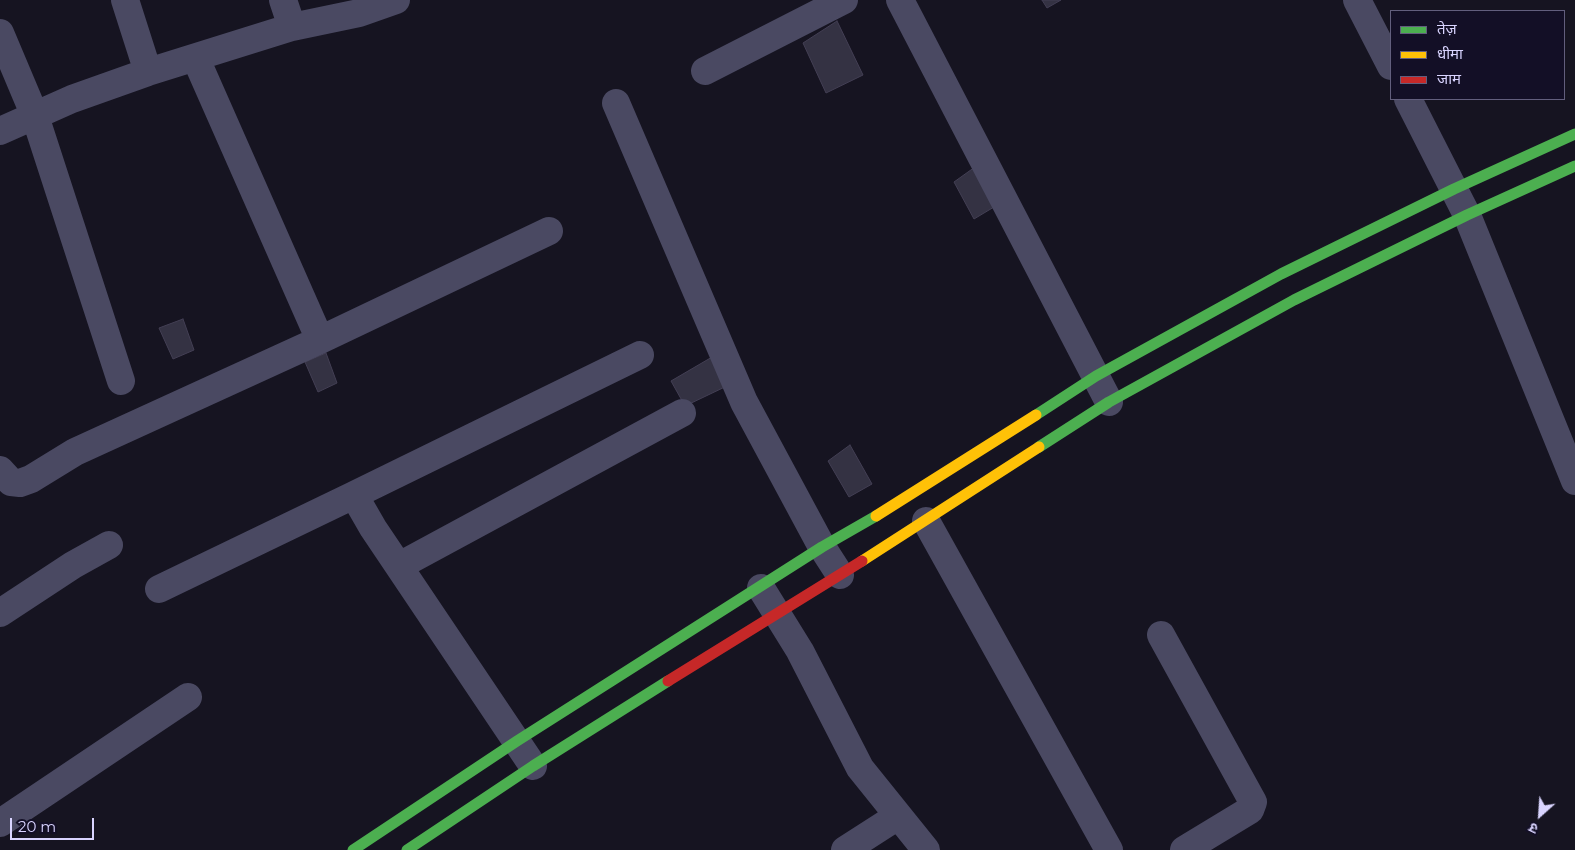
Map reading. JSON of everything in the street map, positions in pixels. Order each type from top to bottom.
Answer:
[{"type":"street","points":[[125,0],[148,72]]},
{"type":"street","points":[[283,0],[292,27]]},
{"type":"street","points":[[0,131],[72,99],[148,72],[196,59],[292,27],[359,13],[396,0]]},
{"type":"street","points":[[705,71],[844,0]]},
{"type":"street","points":[[900,0],[1110,402]]},
{"type":"street","points":[[1357,0],[1390,64]]},
{"type":"street","points":[[0,33],[35,116],[121,381]]},
{"type":"street","points":[[196,59],[320,340]]},
{"type":"street","points":[[1409,100],[1467,215],[1575,481]]},
{"type":"street","points":[[616,102],[744,402],[822,548],[840,575]]},
{"type":"street","points":[[352,850],[517,742],[822,548],[910,496],[1096,376],[1280,274],[1454,189],[1575,134]]},
{"type":"street","points":[[407,850],[533,766],[926,521],[1110,402],[1294,300],[1467,215],[1575,166]]},
{"type":"street","points":[[0,470],[10,482],[20,483],[31,479],[75,452],[320,340],[549,231]]},
{"type":"street","points":[[159,590],[640,354]]},
{"type":"street","points":[[399,566],[682,413]]},
{"type":"street","points":[[354,495],[399,566],[533,766]]},
{"type":"street","points":[[926,521],[1109,850]]},
{"type":"street","points":[[0,613],[73,565],[109,545]]},
{"type":"street","points":[[761,588],[800,651],[860,768],[926,850]]},
{"type":"street","points":[[1161,635],[1253,802],[1250,810],[1184,850]]},
{"type":"street","points":[[0,823],[188,697]]},
{"type":"street","points":[[845,850],[898,816]]},
{"type":"building","points":[[1042,0],[1061,0],[1047,8]]},
{"type":"building","points":[[837,21],[863,75],[826,93],[803,43]]},
{"type":"building","points":[[975,167],[994,207],[974,219],[954,182]]},
{"type":"building","points":[[183,319],[194,350],[173,359],[159,328]]},
{"type":"building","points":[[326,353],[337,383],[318,392],[305,362]]},
{"type":"building","points":[[719,353],[729,385],[685,406],[671,381]]},
{"type":"building","points":[[850,445],[872,484],[849,497],[828,461]]},
{"type":"traffic: fast","points":[[1036,415],[1096,376],[1281,274],[1454,189],[1575,134]]},
{"type":"traffic: fast","points":[[1039,447],[1109,402],[1294,300],[1467,215],[1575,166]]},
{"type":"traffic: fast","points":[[353,850],[517,741],[822,547],[876,516]]},
{"type":"traffic: fast","points":[[407,850],[533,766],[668,681]]},
{"type":"traffic: slow","points":[[876,516],[1036,415]]},
{"type":"traffic: slow","points":[[862,561],[1039,447]]},
{"type":"traffic: jam","points":[[668,681],[862,561]]}]
